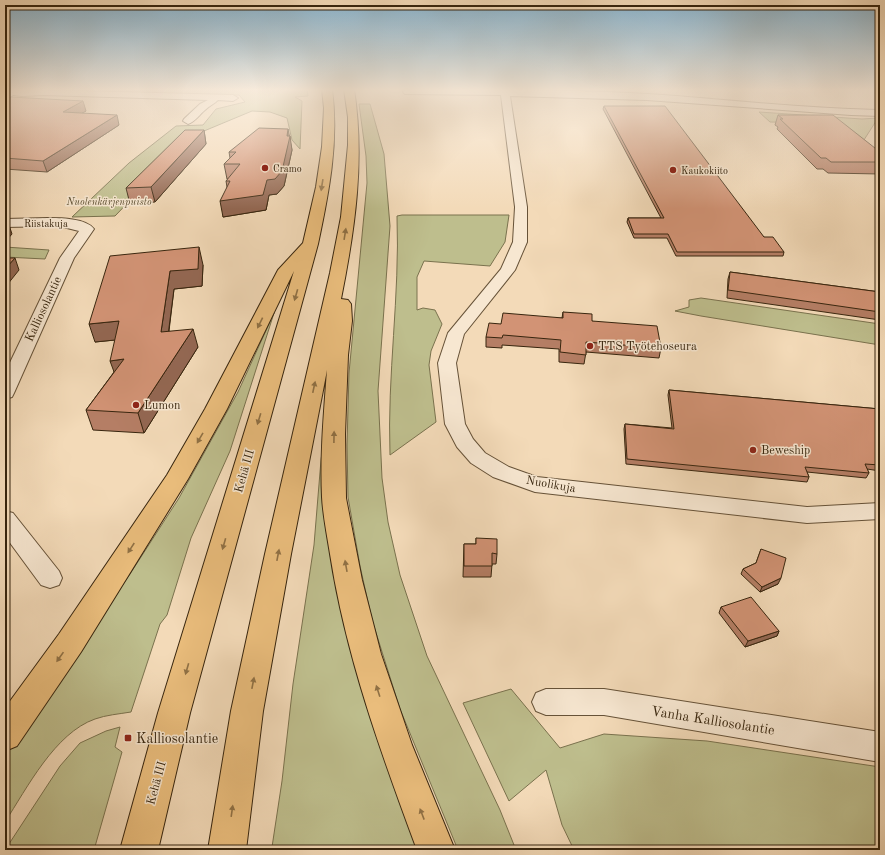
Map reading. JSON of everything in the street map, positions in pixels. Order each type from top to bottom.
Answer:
[{"type":"highway","name":"Kehä III","points":[[139,850],[174,713],[310,244],[320,202],[328,129]]},
{"type":"highway","points":[[227,850],[247,711],[279,546],[338,273],[348,217],[353,169],[353,129]]},
{"type":"highway","points":[[5,735],[70,643],[176,479],[216,409],[286,270],[310,244]]},
{"type":"highway","points":[[338,273],[343,321],[338,355],[334,434],[334,498],[348,580],[366,654],[395,745],[436,850]]},
{"type":"street","name":"Nuolikuja","points":[[510,129],[521,207],[520,242],[504,275],[456,333],[446,363],[455,424],[464,442],[475,454],[501,472],[535,484],[807,515],[880,511]]},
{"type":"street","name":"Riistakuja","points":[[5,223],[67,222],[81,224],[86,229]]},
{"type":"street","name":"Kalliosolantie","points":[[5,393],[67,258],[85,233],[86,229]]},
{"type":"street","points":[[5,519],[50,578]]},
{"type":"street","name":"Vanha Kalliosolantie","points":[[546,702],[604,702],[880,747]]},
{"type":"green space","name":"Nuolenkärjenpuisto","points":[[172,129],[209,129],[192,136],[115,216],[72,217],[129,163]]},
{"type":"green space","name":"Nuolenkärjenpuisto","points":[[289,129],[301,129],[300,149],[292,140]]},
{"type":"green space","points":[[362,129],[377,129],[384,154],[390,226],[378,391],[382,478],[388,522],[400,575],[427,656],[500,810],[516,850],[458,850],[400,709],[372,620],[360,566],[348,497],[347,445],[349,373],[367,183],[366,156]]},
{"type":"green space","points":[[844,129],[871,129],[862,143]]},
{"type":"green space","points":[[509,215],[505,242],[490,266],[424,261],[417,277],[417,310],[423,308],[435,310],[442,324],[431,351],[429,365],[436,422],[390,455],[390,395],[397,276],[397,216]]},
{"type":"green space","points":[[5,247],[49,250],[45,259],[5,257]]},
{"type":"green space","points":[[701,298],[880,324],[880,345],[675,311],[689,307],[689,300]]},
{"type":"green space","points":[[274,313],[230,451],[191,538],[167,615],[160,624],[131,712],[95,719],[81,726],[67,736],[43,763],[5,822],[5,757],[130,574],[179,498],[238,392]]},
{"type":"green space","points":[[328,410],[326,466],[418,850],[278,850],[272,847],[282,781],[293,684],[314,545],[321,460]]},
{"type":"green space","points":[[511,689],[560,748],[604,734],[707,741],[880,767],[880,850],[574,850],[562,825],[546,770],[509,801],[463,703]]},
{"type":"green space","points":[[120,727],[115,747],[122,752],[94,850],[5,850],[60,766],[80,743],[106,731]]},
{"type":"building","points":[[5,129],[95,129],[43,161],[5,158]]},
{"type":"building","points":[[258,129],[288,129],[287,136],[290,136],[282,171],[275,179],[267,180],[263,195],[220,201],[230,181],[226,181],[240,164],[224,164],[236,152],[229,152]]},
{"type":"building","name":"Kaukokiito","points":[[616,129],[682,129],[764,237],[773,237],[784,252],[677,252],[668,234],[634,234],[628,218],[664,218]]},
{"type":"building","points":[[790,129],[851,129],[880,152],[880,162],[831,162],[826,158],[821,158]]},
{"type":"building","points":[[185,130],[204,130],[151,187],[126,188]]},
{"type":"building","points":[[199,247],[198,269],[170,271],[161,332],[193,329],[138,413],[86,410],[124,359],[110,361],[119,321],[89,324],[110,256]]},
{"type":"building","points":[[5,258],[15,258],[5,269]]},
{"type":"building","points":[[730,272],[880,292],[880,312],[728,290]]},
{"type":"building","points":[[563,312],[592,314],[592,321],[657,326],[661,348],[586,342],[586,355],[560,352],[561,340],[503,335],[502,338],[486,337],[489,323],[501,324],[503,313],[563,318]]},
{"type":"building","name":"Beweship","points":[[669,390],[880,409],[880,465],[865,464],[869,473],[805,467],[809,477],[627,459],[625,424],[674,429]]},
{"type":"building","points":[[476,538],[497,539],[497,554],[492,553],[492,566],[464,566],[464,544],[476,544]]},
{"type":"building","points":[[761,549],[786,558],[781,578],[762,587],[743,569],[756,563]]},
{"type":"building","points":[[751,597],[779,631],[748,641],[721,607]]},
{"type":"place","name":"Cramo","points":[[265,168]]},
{"type":"place","name":"Kaukokiito","points":[[673,170]]},
{"type":"place","name":"TTS Työtehoseura","points":[[590,346]]},
{"type":"place","name":"Lumon","points":[[136,405]]},
{"type":"place","name":"Beweship","points":[[753,450]]},
{"type":"place","name":"Kalliosolantie","points":[[128,738]]}]
